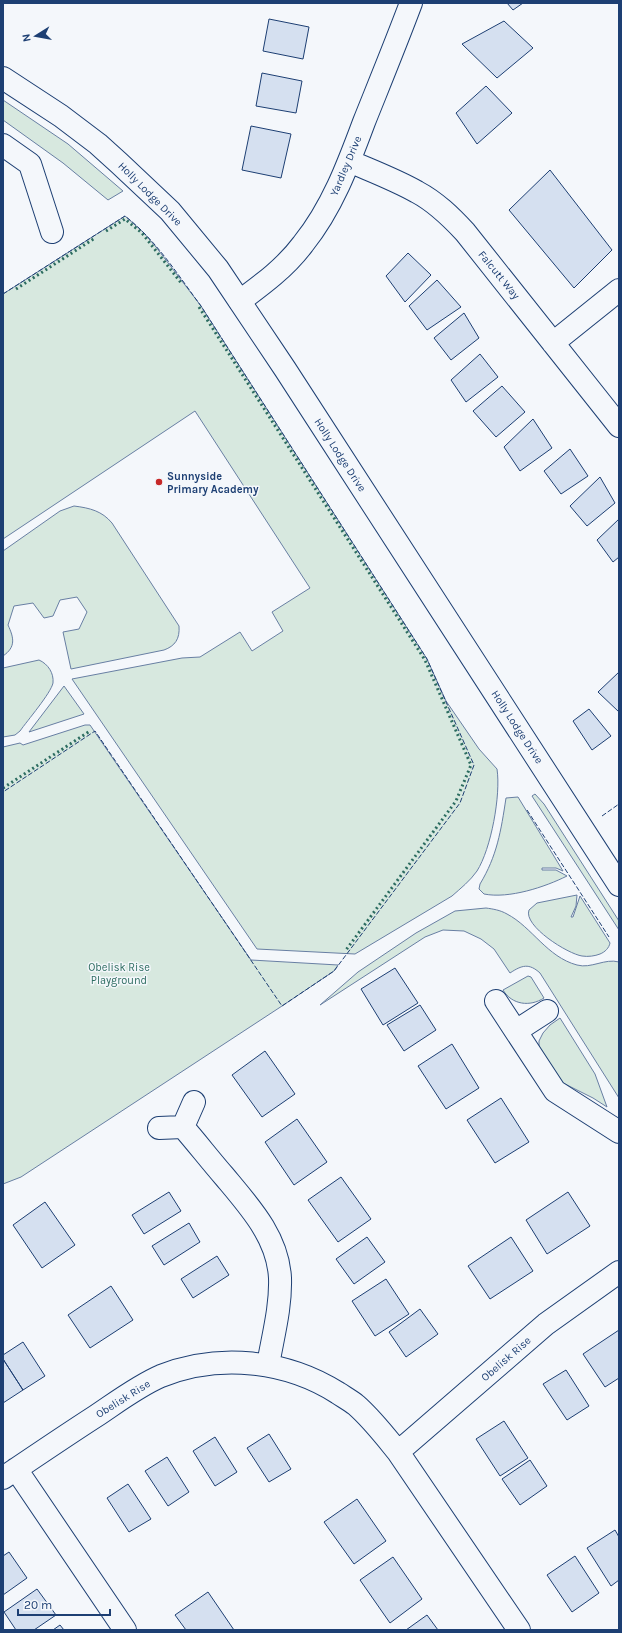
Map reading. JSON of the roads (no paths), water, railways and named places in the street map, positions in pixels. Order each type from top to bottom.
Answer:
[{"type":"street","name":"Yardley Drive","points":[[240,301],[276,274],[303,245],[327,209],[349,161],[411,3]]},
{"type":"street","name":"Holly Lodge Drive","points":[[3,78],[61,116],[86,135],[143,184],[170,211],[194,239],[240,301],[619,885]]},
{"type":"street","points":[[3,145],[30,164],[52,232]]},
{"type":"street","name":"Falcutt Way","points":[[349,161],[418,192],[436,204],[451,217],[465,232],[619,426]]},
{"type":"street","points":[[553,343],[619,290]]},
{"type":"street","points":[[496,1001],[555,1090],[619,1132]]},
{"type":"street","points":[[516,1031],[547,1010]]},
{"type":"street","points":[[183,1127],[194,1102]]},
{"type":"street","points":[[159,1128],[183,1127]]},
{"type":"street","points":[[183,1127],[248,1204],[262,1224],[271,1241],[279,1270],[280,1293],[268,1365]]},
{"type":"street","name":"Obelisk Rise","points":[[398,1452],[546,1324],[619,1272]]},
{"type":"street","name":"Obelisk Rise","points":[[125,1630],[9,1474],[133,1391],[161,1376],[179,1370],[215,1363],[241,1362],[268,1365],[307,1377],[330,1388],[356,1405],[376,1425],[398,1452],[519,1630]]},
{"type":"place","name":"Sunnyside Primary Academy","points":[[159,482]]},
{"type":"park label","name":"Obelisk Rise Playground","points":[[119,973]]}]
